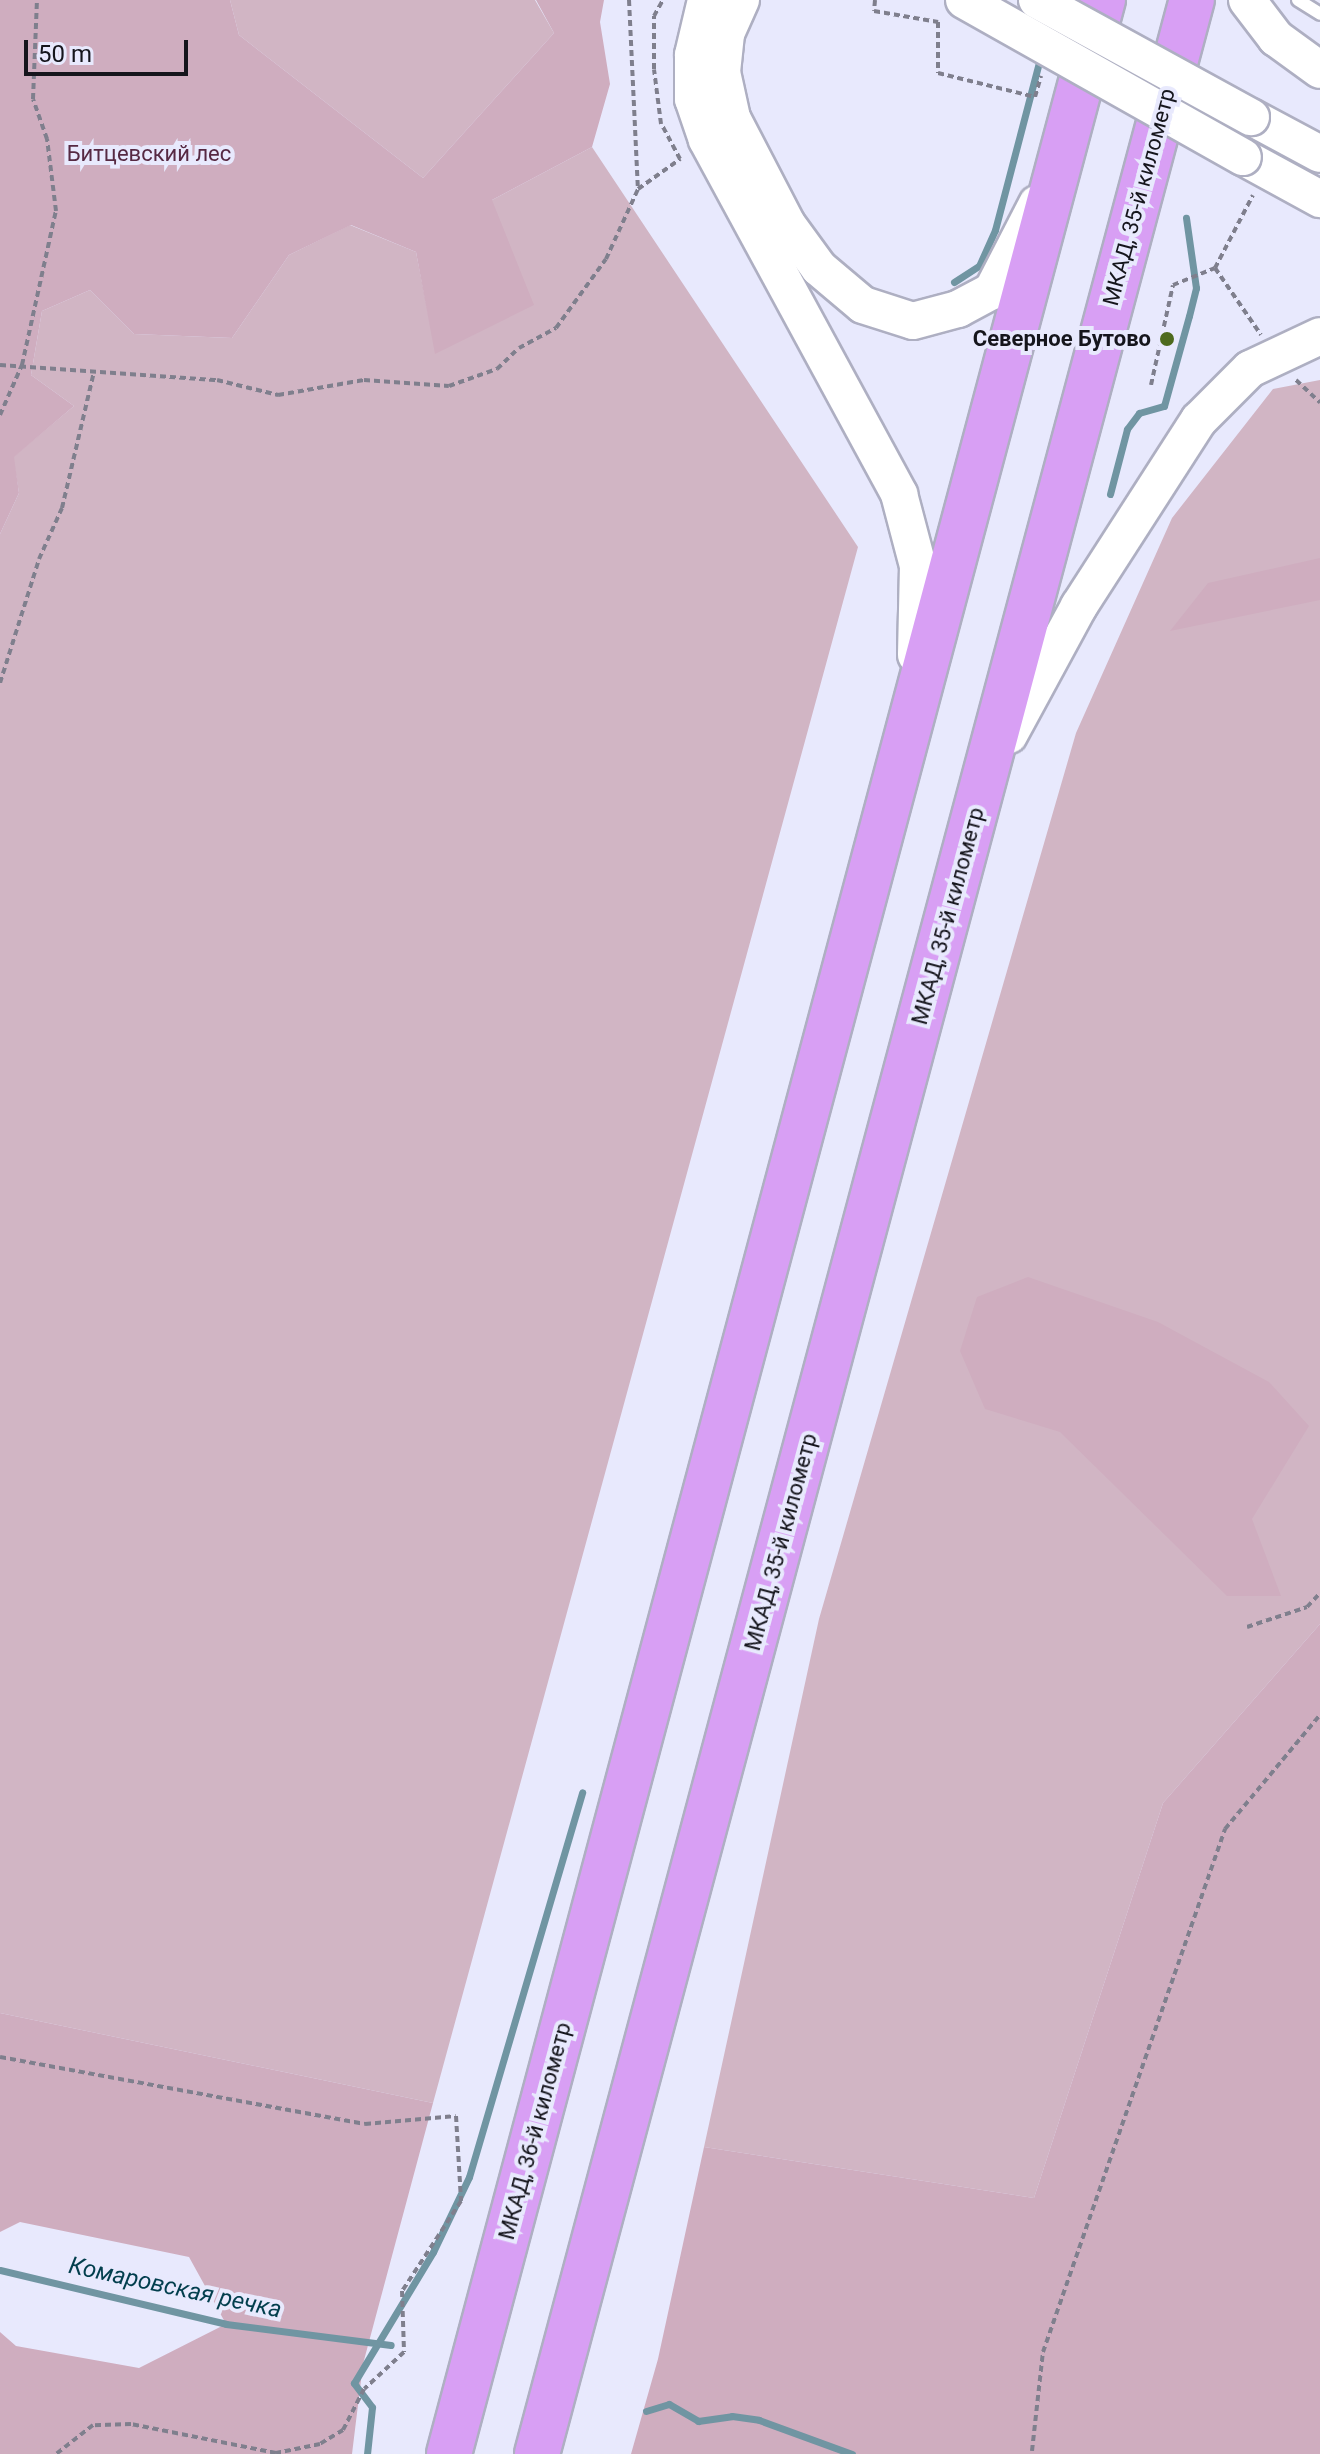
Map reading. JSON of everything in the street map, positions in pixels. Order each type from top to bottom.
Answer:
[{"type":"highway","points":[[896,777],[1103,0]]},
{"type":"highway","name":"МКАД, 35-й километр","points":[[537,2454],[1192,0]]},
{"type":"highway","name":"МКАД, 36-й километр","points":[[449,2454],[896,777]]},
{"type":"main road","points":[[706,0],[693,55],[693,99],[707,140],[899,494],[913,534],[919,599],[915,669],[896,777]]},
{"type":"main road","points":[[741,0],[726,34],[722,72],[732,118],[787,224],[819,268],[863,305],[913,321],[958,309],[992,291],[1061,157]]},
{"type":"main road","points":[[964,0],[1250,171],[1320,199]]},
{"type":"main road","points":[[1037,0],[1320,154]]},
{"type":"main road","points":[[1247,0],[1276,38],[1315,59]]},
{"type":"main road","points":[[968,841],[1009,734],[1079,606],[1199,420],[1223,391],[1274,355],[1320,336]]},
{"type":"lane","points":[[1298,0],[1320,14]]},
{"type":"path","points":[[0,415],[22,365],[56,211],[47,139],[33,99],[37,0]]},
{"type":"path","points":[[0,365],[217,380],[278,395],[364,380],[449,386],[497,369],[519,348],[556,328],[606,259],[638,189],[629,0]]},
{"type":"path","points":[[638,189],[680,159],[661,124],[654,69],[654,16],[663,0]]},
{"type":"path","points":[[875,0],[874,11],[938,22],[938,73],[1035,97]]},
{"type":"path","points":[[1151,385],[1173,285],[1215,268],[1250,171]]},
{"type":"path","points":[[1215,268],[1274,355]]},
{"type":"path","points":[[0,683],[39,559],[62,508],[94,372]]},
{"type":"path","points":[[1247,1627],[1307,1607],[1320,1593]]},
{"type":"path","points":[[1032,2451],[1043,2352],[1225,1829],[1320,1715]]},
{"type":"path","points":[[0,2057],[365,2124],[456,2116],[461,2201],[402,2291],[404,2352],[364,2389],[343,2430],[320,2444],[276,2453],[131,2424],[93,2425],[56,2454]]},
{"type":"shaded area","points":[[230,0],[535,0],[554,33],[423,178],[239,35]]},
{"type":"shaded area","points":[[592,147],[858,547],[433,2103],[0,2013],[0,534],[19,493],[13,457],[74,406],[31,375],[42,311],[90,290],[134,334],[232,338],[289,255],[350,225],[416,252],[436,353],[492,200]]},
{"type":"shaded area","points":[[1320,380],[1320,1624],[1163,1803],[1034,2198],[704,2147],[819,1619],[1076,733],[1172,518],[1273,389]]},
{"type":"green space","name":"Битцевский лес","points":[[0,0],[230,0],[239,35],[423,178],[554,33],[536,0],[604,0],[600,22],[610,84],[592,147],[492,200],[534,305],[435,354],[416,252],[351,225],[289,255],[232,338],[134,334],[90,290],[42,311],[31,375],[74,406],[14,457],[19,493],[0,534]]},
{"type":"green space","points":[[1320,558],[1320,600],[1170,631],[1208,583]]},
{"type":"green space","points":[[1028,1277],[1158,1322],[1269,1382],[1309,1426],[1252,1519],[1281,1596],[1227,1596],[1060,1432],[985,1409],[960,1351],[977,1297]]},
{"type":"green space","points":[[1320,1624],[1320,2454],[631,2454],[658,2359],[704,2147],[1034,2198],[1163,1803]]},
{"type":"green space","points":[[0,2013],[433,2103],[363,2364],[352,2454],[0,2454],[0,2332],[16,2346],[139,2368],[226,2324],[189,2257],[20,2222],[0,2232]]},
{"type":"waterway","points":[[954,282],[979,266],[995,230],[1041,55]]},
{"type":"waterway","points":[[1110,494],[1127,429],[1139,413],[1164,406],[1189,316],[1196,288],[1186,218]]},
{"type":"waterway","points":[[367,2454],[372,2407],[354,2383],[433,2252],[469,2177],[582,1792]]},
{"type":"waterway","name":"Комаровская речка","points":[[0,2270],[226,2324],[391,2345]]},
{"type":"waterway","name":"Комаровская речка","points":[[646,2411],[669,2404],[698,2421],[732,2416],[759,2420],[852,2454]]},
{"type":"place","name":"Северное Бутово","points":[[1167,339]]}]
